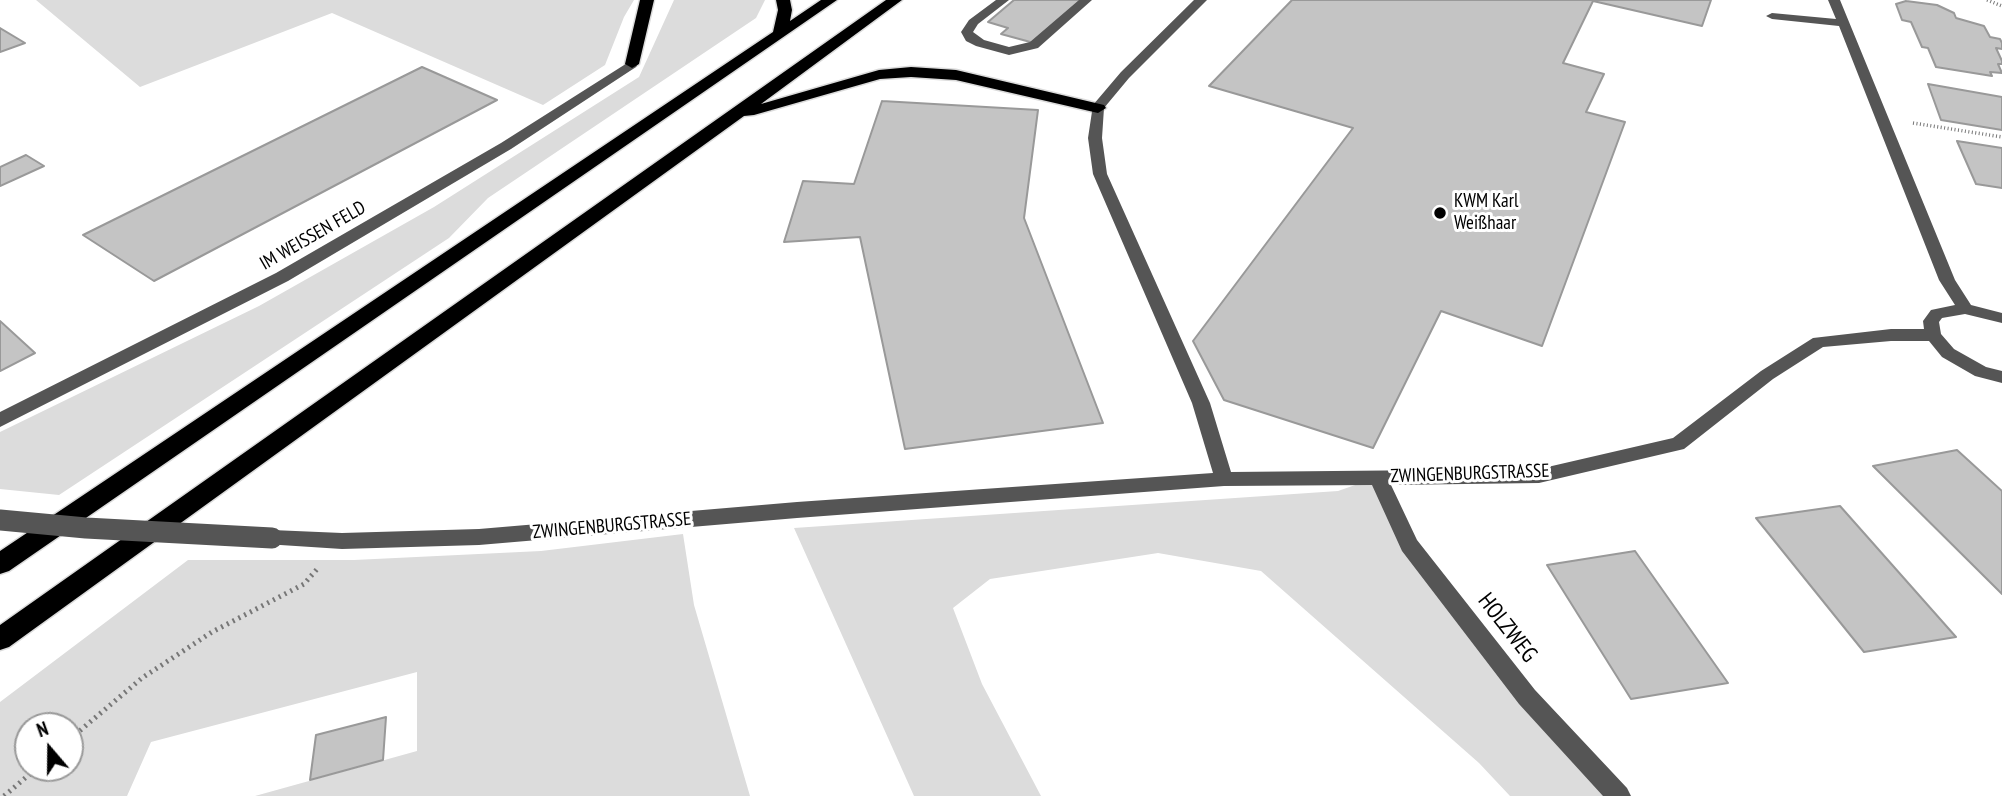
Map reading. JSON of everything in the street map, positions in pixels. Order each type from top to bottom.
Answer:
[{"type":"highway","points":[[632,64],[647,0]]},
{"type":"highway","points":[[780,33],[785,10],[783,0]]},
{"type":"highway","points":[[0,564],[830,0]]},
{"type":"highway","points":[[0,639],[895,0]]},
{"type":"highway","points":[[732,116],[879,75],[911,72],[956,75],[1098,108]]},
{"type":"street","points":[[1003,0],[973,22],[967,32],[970,38],[980,43],[1009,51],[1034,45],[1086,0]]},
{"type":"street","points":[[1201,0],[1125,75],[1098,108],[1095,138],[1100,174],[1201,403],[1224,479]]},
{"type":"street","points":[[1834,0],[1841,23],[1947,280],[1965,309]]},
{"type":"street","points":[[1772,16],[1841,23]]},
{"type":"street","name":"IM WEISSEN FELD","points":[[0,420],[282,277],[506,146],[632,64]]},
{"type":"street","points":[[2002,318],[1965,309],[1937,314],[1931,321],[1933,335],[1948,353],[1981,372],[2002,377]]},
{"type":"street","name":"ZWINGENBURGSTRASSE","points":[[0,520],[86,528],[342,541],[479,537],[797,510],[1224,479],[1539,476],[1678,444],[1767,375],[1819,342],[1891,335],[1933,335]]},
{"type":"street","name":"HOLZWEG","points":[[1377,477],[1409,545],[1527,697],[1619,796]]},
{"type":"path","points":[[1987,0],[2002,6]]},
{"type":"path","points":[[1880,118],[2002,138]]},
{"type":"path","points":[[84,728],[142,678],[212,632],[304,584],[342,541]]},
{"type":"path","points":[[4,796],[20,782]]},
{"type":"shaded area","points":[[36,0],[634,0],[624,17],[605,65],[543,105],[332,13],[140,87]]},
{"type":"shaded area","points":[[674,0],[765,0],[756,18],[488,198],[449,238],[59,495],[0,489],[0,432],[259,306],[434,207],[639,77]]},
{"type":"shaded area","points":[[1378,477],[1409,546],[1619,796],[1510,796],[1479,763],[1261,571],[1158,553],[990,579],[953,608],[982,684],[1041,796],[914,796],[794,528],[1338,491]]},
{"type":"shaded area","points":[[683,534],[694,605],[750,796],[255,796],[417,751],[417,672],[151,742],[127,796],[0,796],[0,702],[188,560],[354,560],[541,551]]},
{"type":"building","points":[[1014,0],[1082,0],[1034,43],[1001,34],[1008,28],[988,22]]},
{"type":"building","name":"KWM Karl Weißhaar","points":[[1292,0],[1711,0],[1702,26],[1593,1],[1563,63],[1604,74],[1586,112],[1625,122],[1542,346],[1441,311],[1373,448],[1224,400],[1193,341],[1353,128],[1209,86]]},
{"type":"building","points":[[1906,1],[1937,5],[1954,13],[1956,18],[1984,26],[1990,37],[2000,39],[2002,43],[2002,49],[1996,48],[2002,61],[2002,64],[1998,64],[2002,73],[1990,72],[1992,76],[1936,67],[1928,48],[1922,47],[1911,22],[1902,20],[1896,4]]},
{"type":"building","points":[[0,28],[25,43],[0,52]]},
{"type":"building","points":[[422,67],[497,100],[154,281],[83,235]]},
{"type":"building","points":[[1928,84],[2002,97],[2002,130],[1941,120]]},
{"type":"building","points":[[882,101],[1038,110],[1024,218],[1103,423],[905,449],[860,237],[784,242],[803,181],[854,184]]},
{"type":"building","points":[[1957,141],[2002,148],[2002,188],[1976,184]]},
{"type":"building","points":[[26,155],[44,166],[0,186],[0,167]]},
{"type":"building","points":[[0,321],[35,353],[0,371]]},
{"type":"building","points":[[1957,450],[2002,491],[2002,594],[1873,466]]},
{"type":"building","points":[[1840,506],[1956,637],[1864,652],[1756,518]]},
{"type":"building","points":[[1635,551],[1728,683],[1631,699],[1547,565]]},
{"type":"building","points":[[386,717],[383,760],[310,780],[316,735]]},
{"type":"place","name":"KWM Karl Weißhaar","points":[[1440,213]]}]
